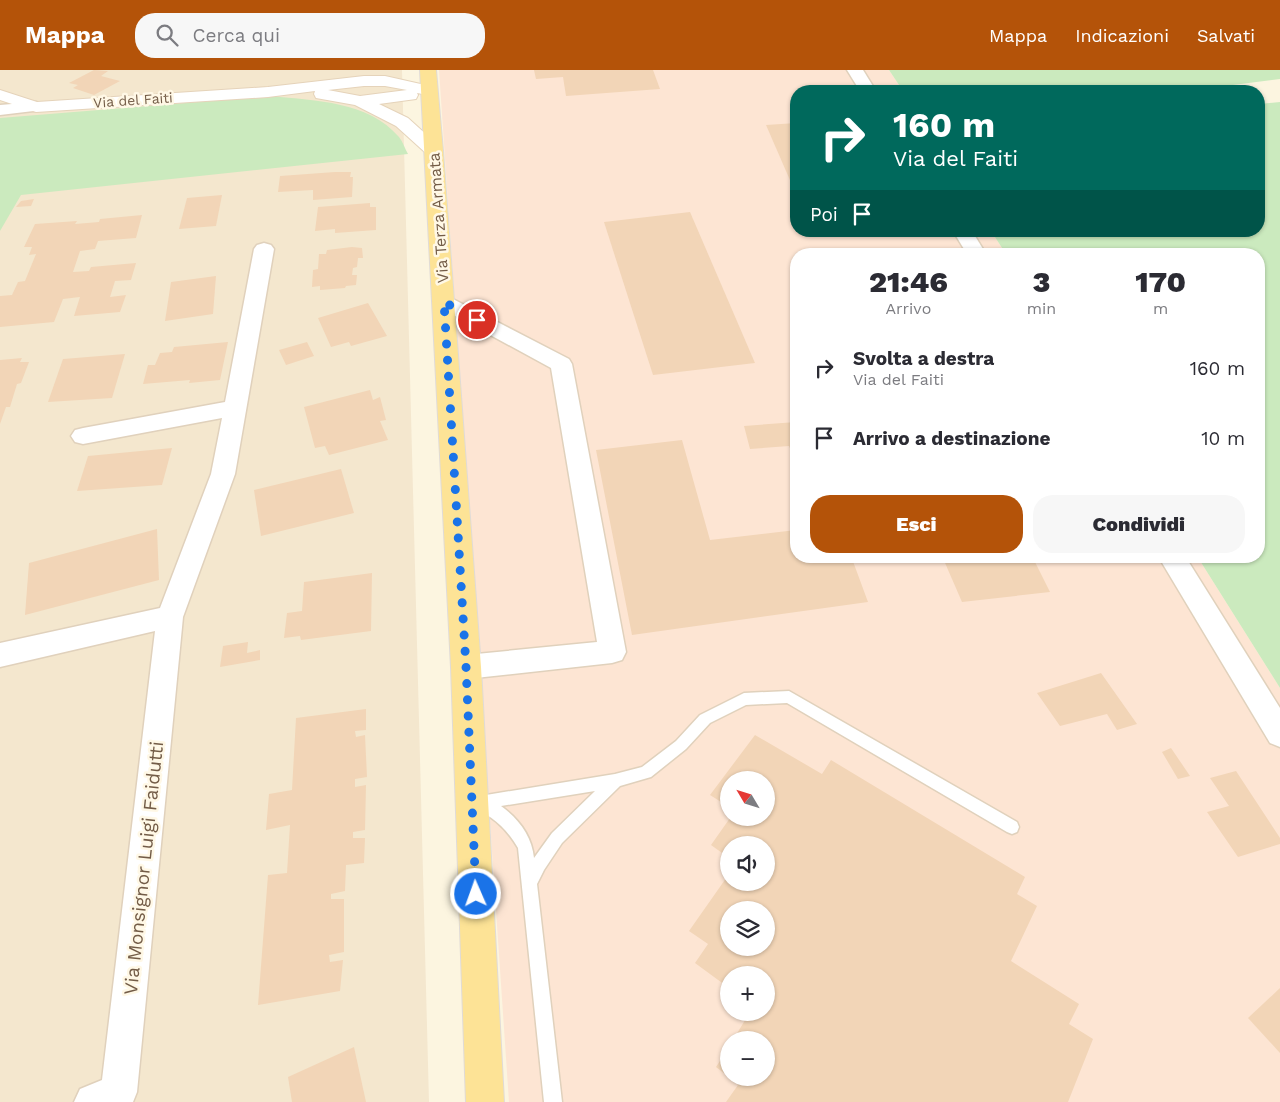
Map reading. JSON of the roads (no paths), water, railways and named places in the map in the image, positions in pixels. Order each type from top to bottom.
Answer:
[{"type":"main road","name":"Via Terza Armata","points":[[428,80],[476,801],[485,1102]]},
{"type":"street","name":"Via del Faiti","points":[[364,81],[389,70]]},
{"type":"street","points":[[856,70],[865,85]]},
{"type":"street","name":"Via del Faiti","points":[[0,95],[36,107],[268,92],[364,81],[428,80]]},
{"type":"street","name":"Via del Faiti","points":[[360,102],[399,98],[428,80]]},
{"type":"street","name":"Via del Faiti","points":[[268,92],[320,94],[360,102],[402,122],[434,151]]},
{"type":"street","points":[[0,110],[36,107]]},
{"type":"street","points":[[966,237],[973,248]]},
{"type":"street","name":"Via Monsignor Luigi Faidutti","points":[[93,1102],[119,1092],[170,617],[223,474],[264,249]]},
{"type":"street","points":[[444,302],[561,364],[612,652],[466,666]]},
{"type":"street","points":[[83,436],[235,408]]},
{"type":"street","points":[[1174,563],[1280,734]]},
{"type":"street","points":[[0,655],[170,617]]},
{"type":"lane","points":[[476,801],[615,782],[646,772],[680,745],[705,719],[744,699],[789,697],[1012,827]]},
{"type":"lane","points":[[529,885],[538,864],[562,832],[615,782]]},
{"type":"lane","points":[[476,801],[493,807],[513,826],[525,846],[553,1102]]}]
